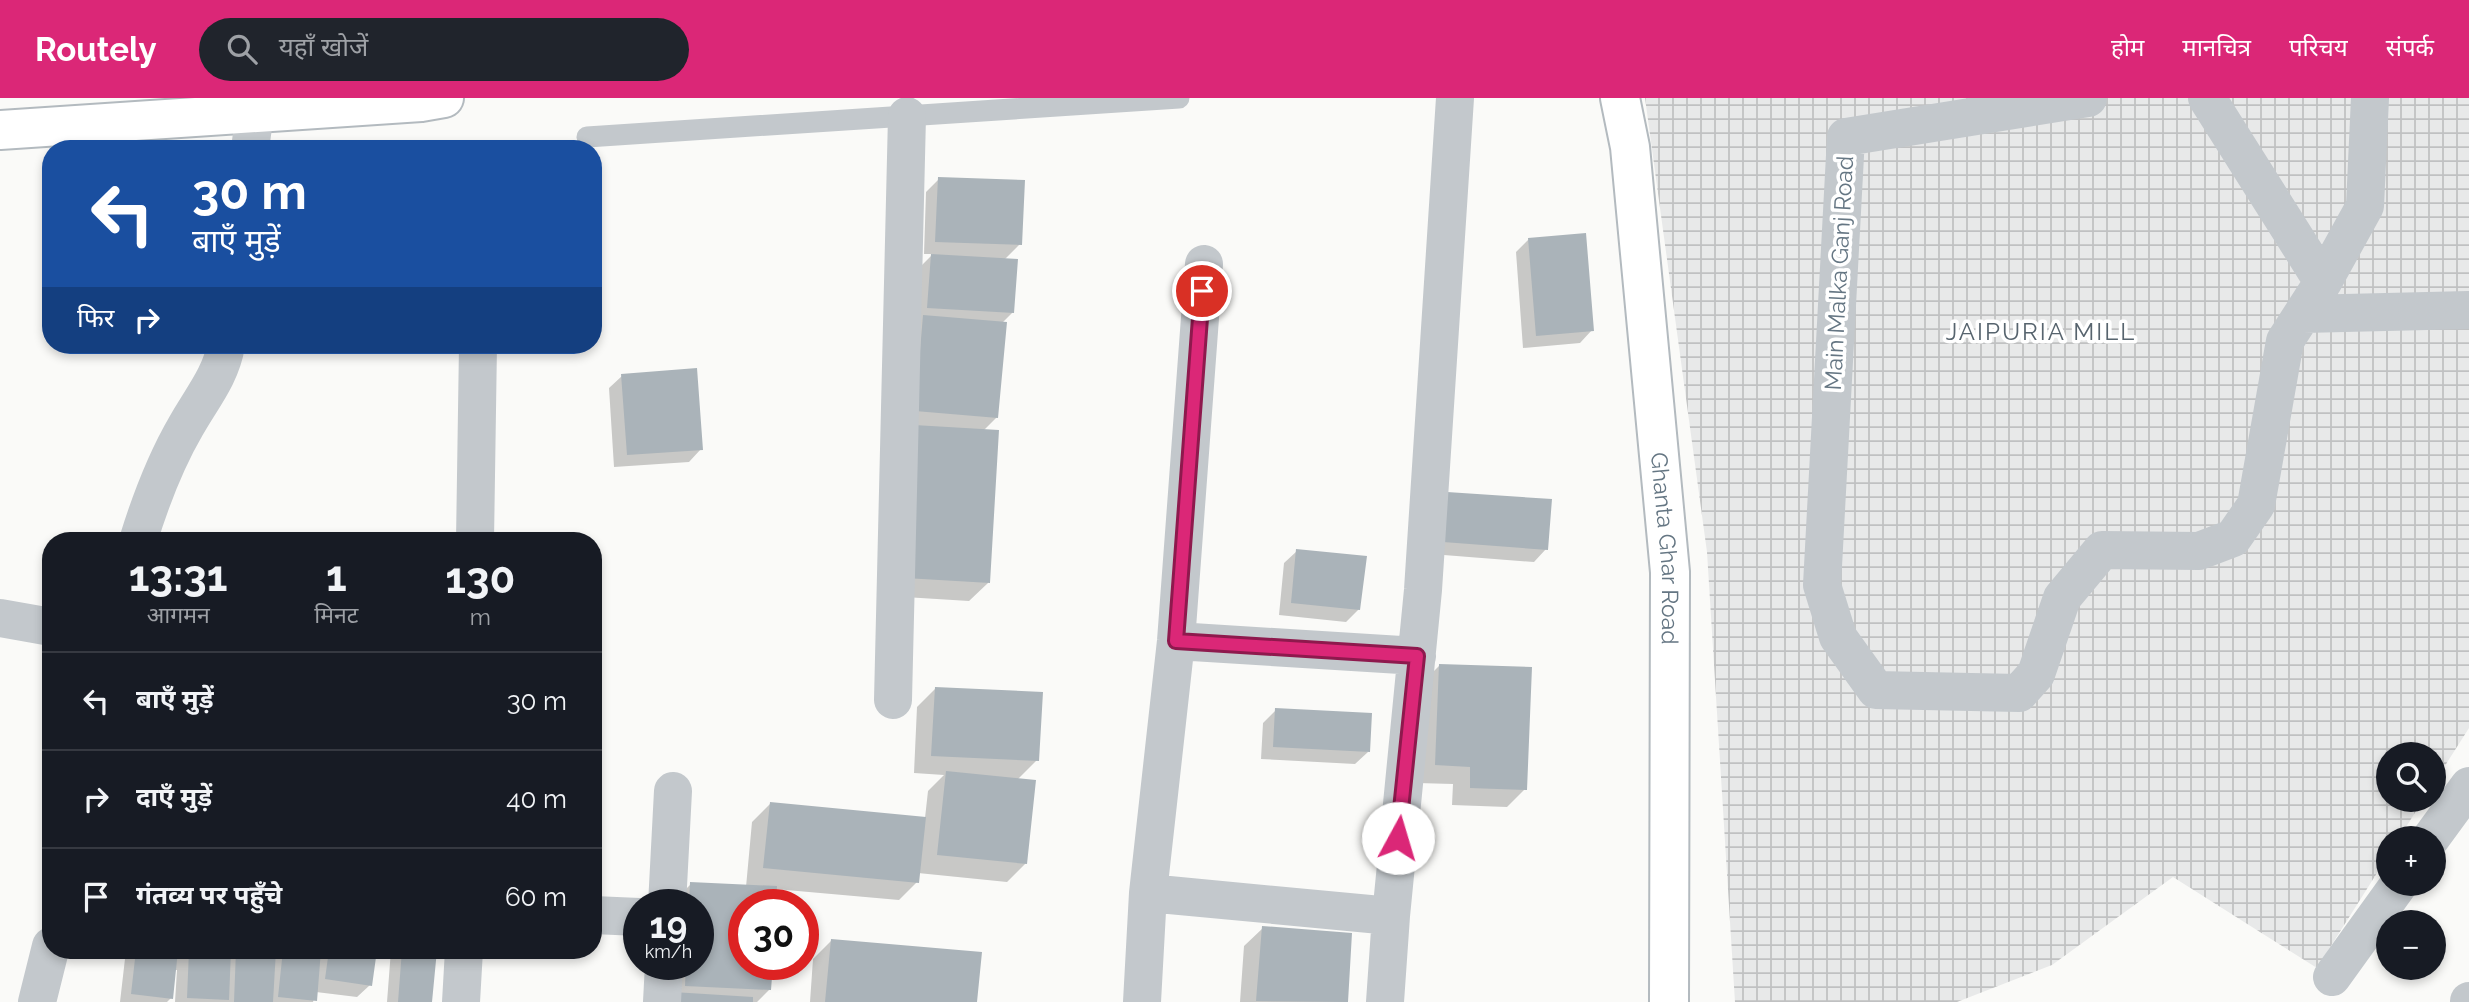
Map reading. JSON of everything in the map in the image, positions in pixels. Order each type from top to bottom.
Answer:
[{"type":"street","points":[[0,130],[255,120],[444,98]]},
{"type":"street","points":[[1385,1002],[1423,590],[1455,98]]},
{"type":"street","name":"Ghanta Ghar Road","points":[[1619,98],[1630,147],[1670,572],[1669,1002]]},
{"type":"street","name":"Main Malka Ganj Road","points":[[2088,98],[1846,137],[1822,585],[1838,637],[1876,690],[2019,693],[2036,674],[2062,598],[2102,550],[2199,551],[2233,538],[2256,505],[2285,341],[2313,298]]},
{"type":"street","points":[[2207,98],[2313,298]]},
{"type":"street","points":[[2313,298],[2365,206],[2370,98]]},
{"type":"street","points":[[893,701],[906,107]]},
{"type":"street","points":[[1142,1002],[1148,893],[1176,641],[1204,264]]},
{"type":"street","points":[[2313,298],[2469,310]]},
{"type":"street","points":[[141,532],[164,470],[185,428],[217,377],[224,354]]},
{"type":"street","points":[[475,532],[478,354]]},
{"type":"street","points":[[0,618],[42,625]]},
{"type":"street","points":[[1176,641],[1417,656]]},
{"type":"street","points":[[2440,826],[2469,786]]},
{"type":"street","points":[[668,889],[673,791]]},
{"type":"street","points":[[1148,893],[1391,916]]},
{"type":"street","points":[[2332,977],[2390,896]]},
{"type":"street","points":[[602,915],[623,916]]},
{"type":"street","points":[[37,1002],[48,959]]},
{"type":"street","points":[[461,1002],[463,959]]},
{"type":"street","points":[[662,1002],[663,980]]},
{"type":"lane","points":[[587,137],[906,107],[1179,98]]},
{"type":"shaded area","points":[[1645,98],[2469,98],[2469,728],[2446,764],[2446,742],[2376,742],[2376,812],[2415,812],[2407,826],[2376,826],[2376,875],[2317,968],[2173,877],[2052,965],[1957,1002],[1735,1002],[1707,552]]},
{"type":"building","points":[[938,177],[1025,180],[1022,245],[935,242]]},
{"type":"building","points":[[1586,233],[1594,331],[1536,336],[1528,238]]},
{"type":"building","points":[[931,254],[1018,259],[1014,313],[927,308]]},
{"type":"building","points":[[923,315],[1007,322],[998,418],[915,411]]},
{"type":"building","points":[[697,368],[703,450],[627,455],[621,374]]},
{"type":"building","points":[[914,425],[999,430],[990,583],[905,578]]},
{"type":"building","points":[[1447,492],[1552,499],[1548,550],[1443,542]]},
{"type":"building","points":[[1296,549],[1367,556],[1360,610],[1291,603]]},
{"type":"building","points":[[1439,664],[1532,667],[1527,790],[1470,788],[1470,767],[1435,765]]},
{"type":"building","points":[[935,687],[1043,692],[1039,761],[931,756]]},
{"type":"building","points":[[1275,708],[1372,713],[1370,752],[1273,747]]},
{"type":"building","points":[[946,771],[1036,780],[1027,864],[937,855]]},
{"type":"building","points":[[770,802],[926,817],[919,883],[763,868]]},
{"type":"building","points":[[690,882],[777,886],[777,889],[728,889],[728,980],[772,980],[771,990],[685,986],[685,980],[714,980],[714,889],[690,889]]},
{"type":"building","points":[[1262,926],[1352,933],[1348,1002],[1256,1001]]},
{"type":"building","points":[[831,939],[982,952],[977,1002],[825,1002]]},
{"type":"building","points":[[135,959],[177,959],[173,999],[131,994]]},
{"type":"building","points":[[189,959],[231,959],[229,1000],[187,998]]},
{"type":"building","points":[[236,959],[275,959],[273,1002],[234,1002]]},
{"type":"building","points":[[282,959],[320,959],[317,1001],[278,997]]},
{"type":"building","points":[[328,959],[376,959],[372,986],[325,979]]},
{"type":"building","points":[[401,959],[436,959],[432,1002],[398,1002]]},
{"type":"building","points":[[673,992],[753,997],[753,1002],[672,1002]]},
{"type":"district","name":"JAIPURIA MILL","points":[[2041,332]]},
{"type":"route","points":[[1202,291],[1176,641],[1417,656],[1398,838]]}]
